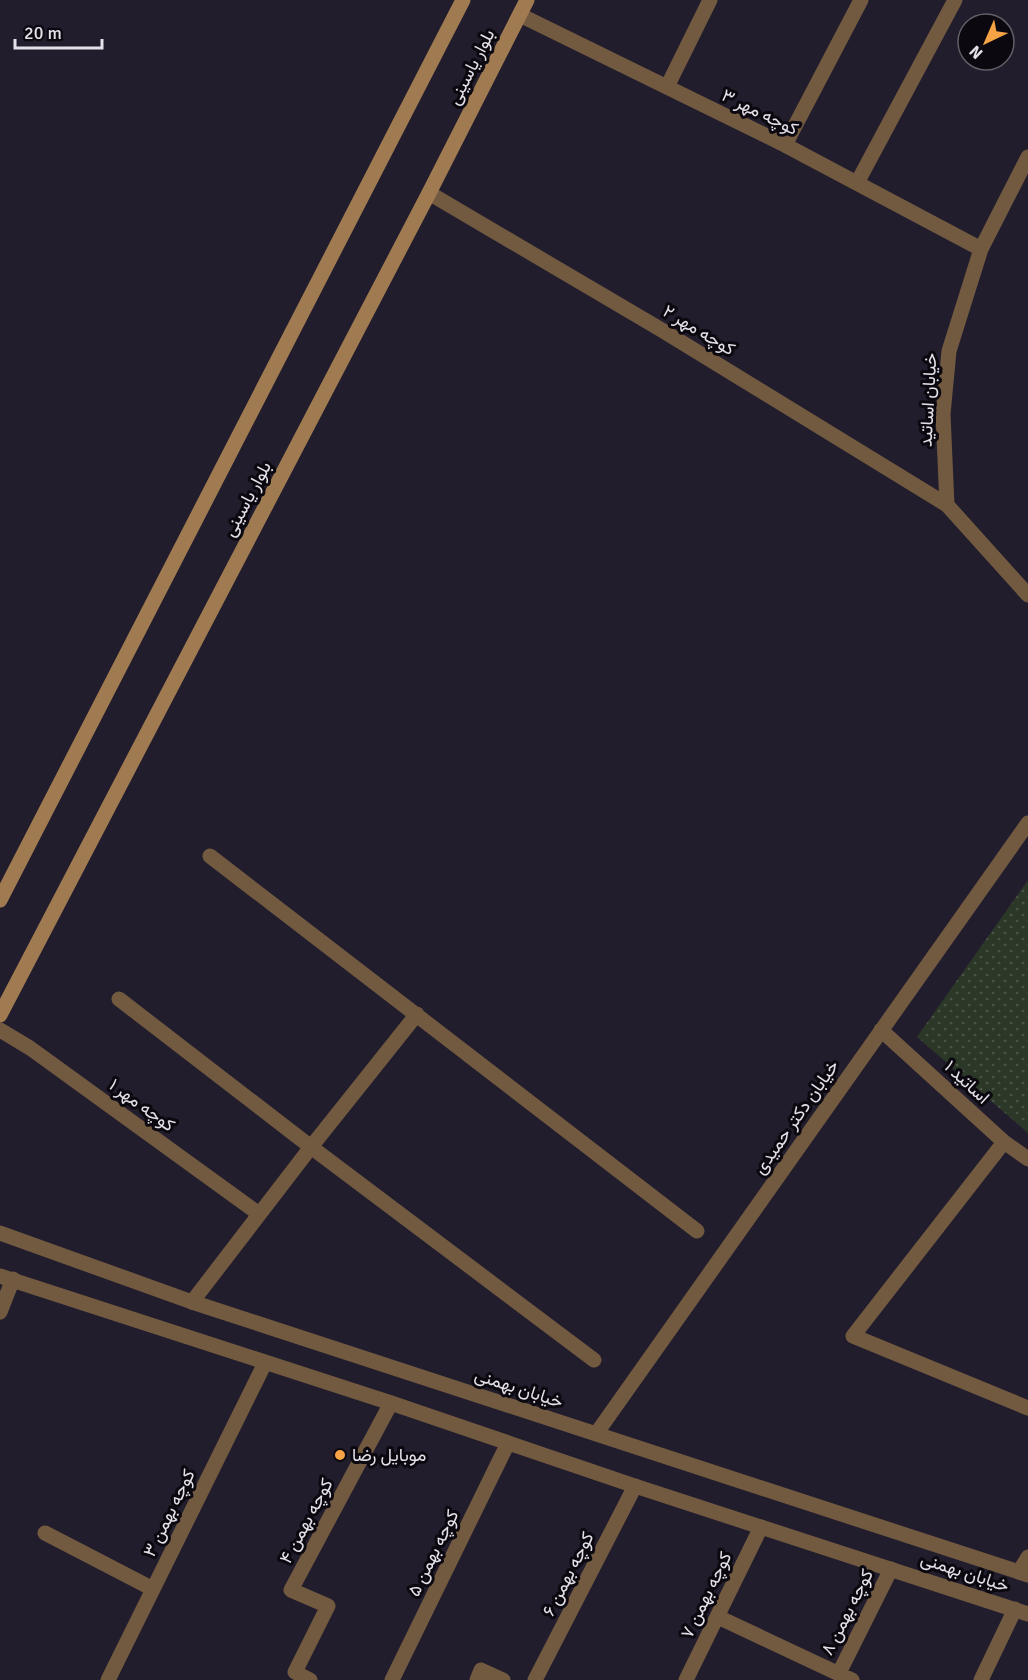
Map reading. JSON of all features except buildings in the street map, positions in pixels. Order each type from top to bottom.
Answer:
[{"type":"main road","name":"بلوار یاسینی","points":[[0,900],[463,0]]},
{"type":"main road","name":"بلوار یاسینی","points":[[0,1015],[527,0]]},
{"type":"street","points":[[668,87],[710,0]]},
{"type":"street","points":[[785,146],[861,0]]},
{"type":"street","points":[[857,183],[955,0]]},
{"type":"street","name":"کوچه مهر ۳","points":[[520,15],[785,146],[981,249]]},
{"type":"street","name":"خیابان اساتید","points":[[947,505],[943,414],[949,351],[981,249],[1028,157]]},
{"type":"street","name":"کوچه مهر ۲","points":[[429,192],[660,329],[947,505]]},
{"type":"street","points":[[947,505],[1028,595]]},
{"type":"street","name":"خیابان دکتر حمیدی","points":[[596,1434],[1028,823]]},
{"type":"street","points":[[210,856],[697,1231]]},
{"type":"street","points":[[119,999],[311,1147],[594,1359]]},
{"type":"street","points":[[192,1302],[417,1014]]},
{"type":"street","name":"کوچه مهر ۱","points":[[0,1030],[30,1048],[259,1214]]},
{"type":"street","name":"اساتید ۱","points":[[882,1030],[1004,1142],[1028,1159]]},
{"type":"street","points":[[1004,1142],[853,1336],[1028,1408]]},
{"type":"street","name":"خیابان بهمنی","points":[[0,1233],[192,1302],[1024,1574]]},
{"type":"street","points":[[0,1312],[6,1277]]},
{"type":"street","name":"خیابان بهمنی","points":[[6,1277],[391,1403],[634,1486],[1021,1611]]},
{"type":"street","name":"کوچه بهمن ۳","points":[[108,1680],[265,1363]]},
{"type":"street","name":"کوچه بهمن ۴","points":[[310,1680],[295,1672],[328,1605],[291,1590],[391,1403]]},
{"type":"street","name":"کوچه بهمن ۵","points":[[392,1680],[508,1443]]},
{"type":"street","name":"کوچه بهمن ۶","points":[[535,1680],[634,1486]]},
{"type":"street","name":"کوچه بهمن ۷","points":[[686,1680],[761,1527]]},
{"type":"street","points":[[45,1533],[153,1589]]},
{"type":"street","points":[[1024,1574],[1028,1557]]},
{"type":"street","name":"کوچه بهمن ۸","points":[[845,1677],[891,1569]]},
{"type":"street","points":[[981,1680],[1021,1611]]},
{"type":"street","points":[[718,1617],[845,1677]]},
{"type":"street","points":[[477,1680],[481,1670],[503,1680]]},
{"type":"green space","points":[[1028,880],[1028,1133],[917,1037]]},
{"type":"place","name":"موبایل رضا","points":[[340,1455]]}]
